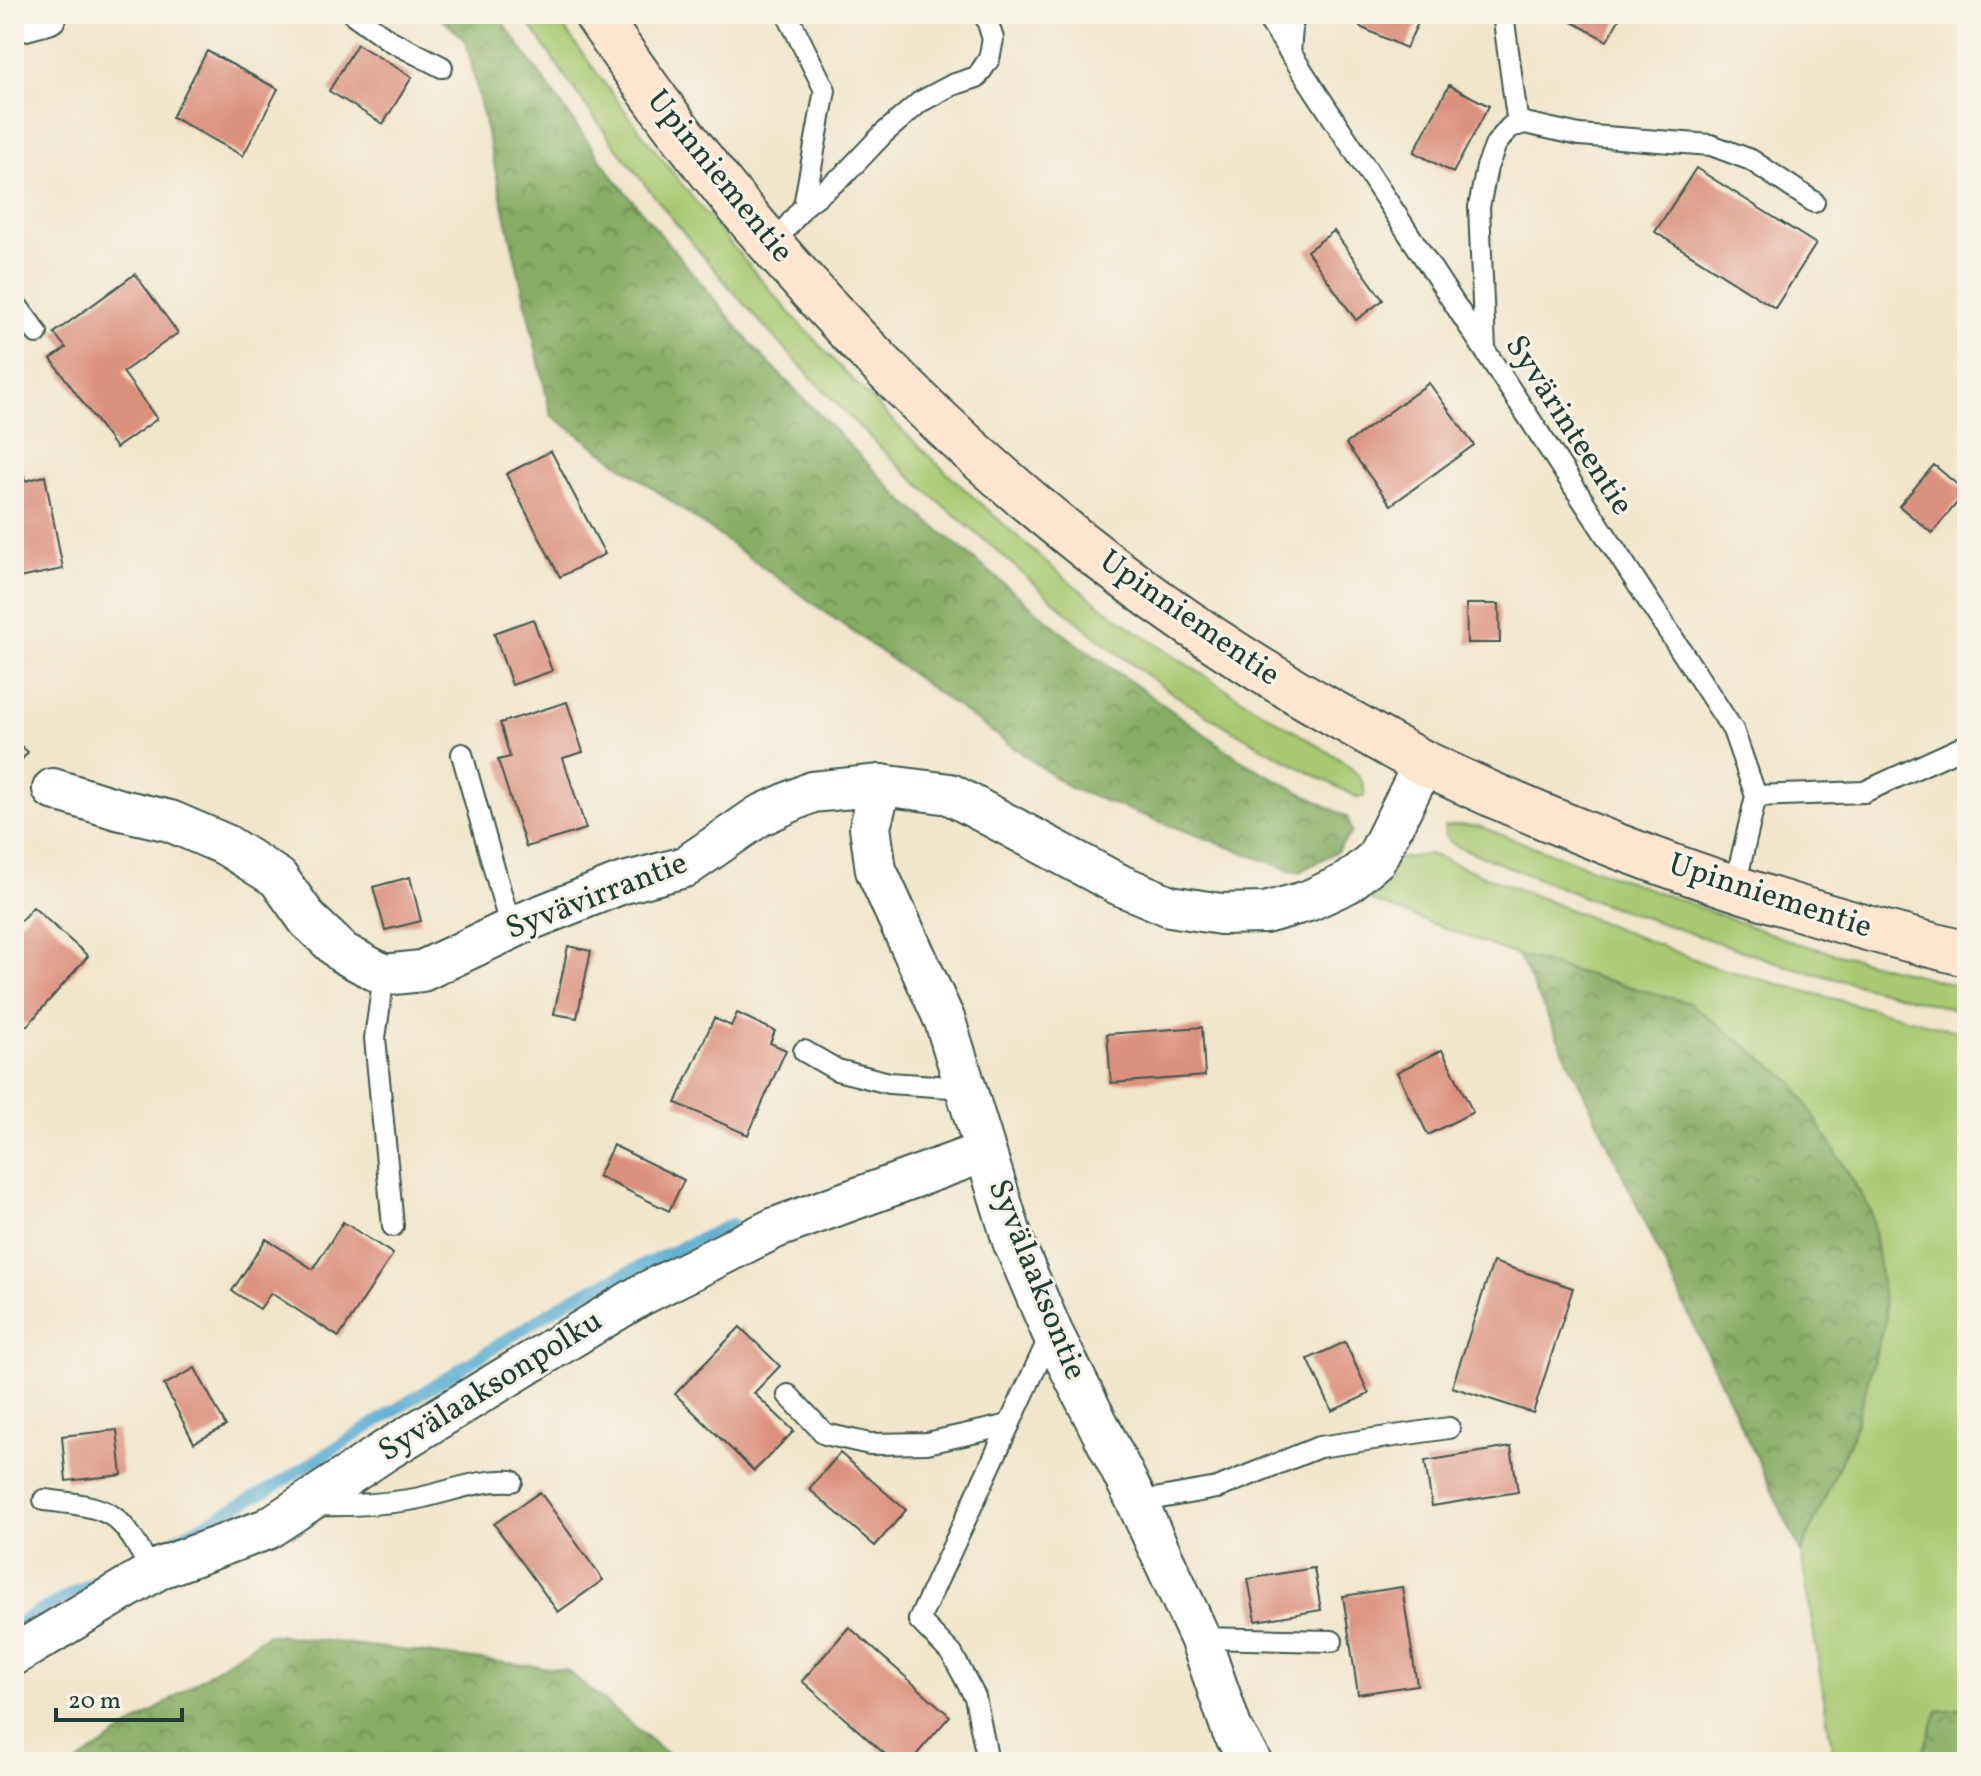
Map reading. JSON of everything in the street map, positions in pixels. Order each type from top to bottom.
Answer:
[{"type":"main road","name":"Upinniementie","points":[[596,14],[644,85],[773,245],[829,309],[971,452],[1085,547],[1193,626],[1293,691],[1424,763],[1578,832],[1734,890],[1967,954]]},
{"type":"street","points":[[14,23],[47,14]]},
{"type":"street","name":"Syvävirrantie","points":[[384,975],[422,971],[511,929],[620,884],[685,867],[759,816],[812,792],[881,785],[950,794],[1120,885],[1170,906],[1221,914],[1265,913],[1308,901],[1347,883],[1376,859],[1424,763]]},
{"type":"street","name":"Syvälaaksontie","points":[[881,785],[870,827],[876,870],[945,1021],[1013,1241],[1052,1332],[1137,1502],[1200,1638],[1232,1730],[1251,1762]]},
{"type":"street","points":[[53,789],[117,809],[170,821],[226,845],[278,878],[308,920],[343,953],[384,975]]},
{"type":"street","name":"Syvälaaksonpolku","points":[[14,1655],[152,1572],[267,1529],[385,1451],[641,1295],[775,1228],[984,1152]]},
{"type":"lane","points":[[353,14],[389,40],[442,67]]},
{"type":"lane","points":[[787,14],[825,90],[804,206]]},
{"type":"lane","points":[[773,245],[804,206],[844,175],[883,134],[920,102],[952,85],[977,77],[989,59],[993,39],[985,14]]},
{"type":"lane","name":"Syvärinteentie","points":[[1265,14],[1733,730],[1756,796]]},
{"type":"lane","points":[[1290,53],[1293,14]]},
{"type":"lane","points":[[1503,14],[1518,125]]},
{"type":"lane","points":[[1485,354],[1479,207],[1487,167],[1496,144],[1510,127],[1525,123],[1579,135],[1711,145],[1751,160],[1814,202]]},
{"type":"lane","points":[[14,302],[37,333]]},
{"type":"lane","points":[[1734,890],[1756,796],[1864,792],[1967,745]]},
{"type":"lane","points":[[462,754],[511,929]]},
{"type":"lane","points":[[384,975],[375,1038],[393,1226]]},
{"type":"lane","points":[[804,1051],[837,1070],[889,1083],[966,1088]]},
{"type":"lane","points":[[988,1762],[975,1697],[952,1654],[919,1620],[1052,1332]]},
{"type":"lane","points":[[788,1395],[825,1434],[870,1444],[927,1443],[1009,1425]]},
{"type":"lane","points":[[1137,1502],[1217,1488],[1319,1447],[1449,1428]]},
{"type":"lane","points":[[303,1505],[357,1506],[411,1499],[488,1480],[512,1481]]},
{"type":"lane","points":[[44,1500],[83,1504],[107,1511],[129,1530],[152,1572]]},
{"type":"lane","points":[[1200,1638],[1332,1641]]},
{"type":"green space","points":[[437,14],[497,14],[614,178],[758,352],[904,501],[1068,637],[1247,764],[1347,817],[1352,832],[1337,851],[1298,873],[1070,788],[551,415],[466,41]]},
{"type":"green space","points":[[523,14],[554,14],[653,147],[757,275],[811,336],[927,454],[1038,556],[1102,606],[1201,674],[1338,758],[1361,779],[1364,796],[1357,797],[1261,746],[1145,674],[1079,622],[909,476],[795,360],[698,250],[607,134]]},
{"type":"green space","points":[[1478,826],[1796,943],[1967,988],[1967,1013],[1790,967],[1584,897],[1456,846],[1444,830],[1445,827]]},
{"type":"green space","points":[[1430,854],[1711,966],[1967,1034],[1967,1709],[1938,1711],[1919,1762],[1834,1762],[1801,1552],[1852,1436],[1886,1317],[1871,1211],[1793,1082],[1689,1003],[1519,956],[1364,898],[1397,859]]},
{"type":"green space","points":[[1519,956],[1689,1003],[1793,1082],[1871,1211],[1886,1317],[1852,1436],[1801,1552]]},
{"type":"green space","points":[[268,1634],[566,1670],[677,1762],[78,1762]]},
{"type":"green space","points":[[1967,1709],[1967,1762],[1919,1762],[1938,1711]]},
{"type":"building","points":[[1366,14],[1410,14],[1420,19],[1406,48],[1360,27]]},
{"type":"building","points":[[1558,14],[1622,14],[1607,41]]},
{"type":"building","points":[[357,44],[412,77],[383,124],[329,91]]},
{"type":"building","points":[[207,51],[278,89],[243,156],[172,117]]},
{"type":"building","points":[[1449,85],[1489,106],[1453,173],[1414,152]]},
{"type":"building","points":[[1696,168],[1816,244],[1775,308],[1655,232]]},
{"type":"building","points":[[1334,231],[1383,300],[1356,320],[1307,251]]},
{"type":"building","points":[[135,274],[178,333],[123,372],[157,419],[116,448],[51,359],[66,348],[54,333]]},
{"type":"building","points":[[1429,383],[1474,445],[1391,505],[1346,444]]},
{"type":"building","points":[[551,451],[605,554],[560,577],[506,474]]},
{"type":"building","points":[[19,456],[25,481],[45,476],[63,569],[14,579],[14,457]]},
{"type":"building","points":[[1934,465],[1966,492],[1932,533],[1899,506]]},
{"type":"building","points":[[1466,604],[1499,604],[1500,643],[1467,643]]},
{"type":"building","points":[[533,619],[552,671],[512,685],[494,633]]},
{"type":"building","points":[[567,702],[583,752],[563,758],[586,829],[526,847],[498,760],[510,757],[500,723]]},
{"type":"building","points":[[14,740],[28,752],[14,769]]},
{"type":"building","points":[[410,877],[421,921],[385,930],[373,887]]},
{"type":"building","points":[[33,907],[88,956],[27,1026],[14,1015],[14,928]]},
{"type":"building","points":[[568,946],[591,951],[577,1018],[554,1014]]},
{"type":"building","points":[[737,1013],[775,1031],[770,1043],[786,1050],[748,1135],[676,1103],[714,1018],[731,1026]]},
{"type":"building","points":[[1202,1027],[1205,1076],[1111,1083],[1107,1034]]},
{"type":"building","points":[[1442,1050],[1473,1112],[1428,1135],[1397,1072]]},
{"type":"building","points":[[613,1145],[684,1180],[669,1211],[598,1176]]},
{"type":"building","points":[[343,1222],[393,1254],[339,1337],[271,1293],[260,1309],[232,1291],[266,1239],[313,1269]]},
{"type":"building","points":[[1493,1262],[1573,1288],[1533,1413],[1452,1387]]},
{"type":"building","points":[[740,1327],[780,1366],[754,1393],[794,1431],[754,1471],[675,1394]]},
{"type":"building","points":[[1345,1342],[1369,1394],[1332,1411],[1308,1359]]},
{"type":"building","points":[[195,1368],[226,1426],[194,1443],[164,1385]]},
{"type":"building","points":[[117,1430],[122,1475],[66,1481],[62,1436]]},
{"type":"building","points":[[1511,1447],[1518,1492],[1432,1506],[1425,1461]]},
{"type":"building","points":[[840,1453],[906,1510],[875,1546],[809,1489]]},
{"type":"building","points":[[540,1492],[603,1580],[558,1612],[494,1524]]},
{"type":"building","points":[[1314,1568],[1321,1610],[1256,1621],[1248,1579]]},
{"type":"building","points":[[1402,1587],[1417,1685],[1358,1694],[1343,1596]]},
{"type":"building","points":[[849,1627],[950,1716],[910,1762],[894,1762],[802,1681]]},
{"type":"waterway","points":[[174,1540],[275,1486],[572,1298],[732,1224]]},
{"type":"waterway","points":[[14,1625],[112,1572]]}]
